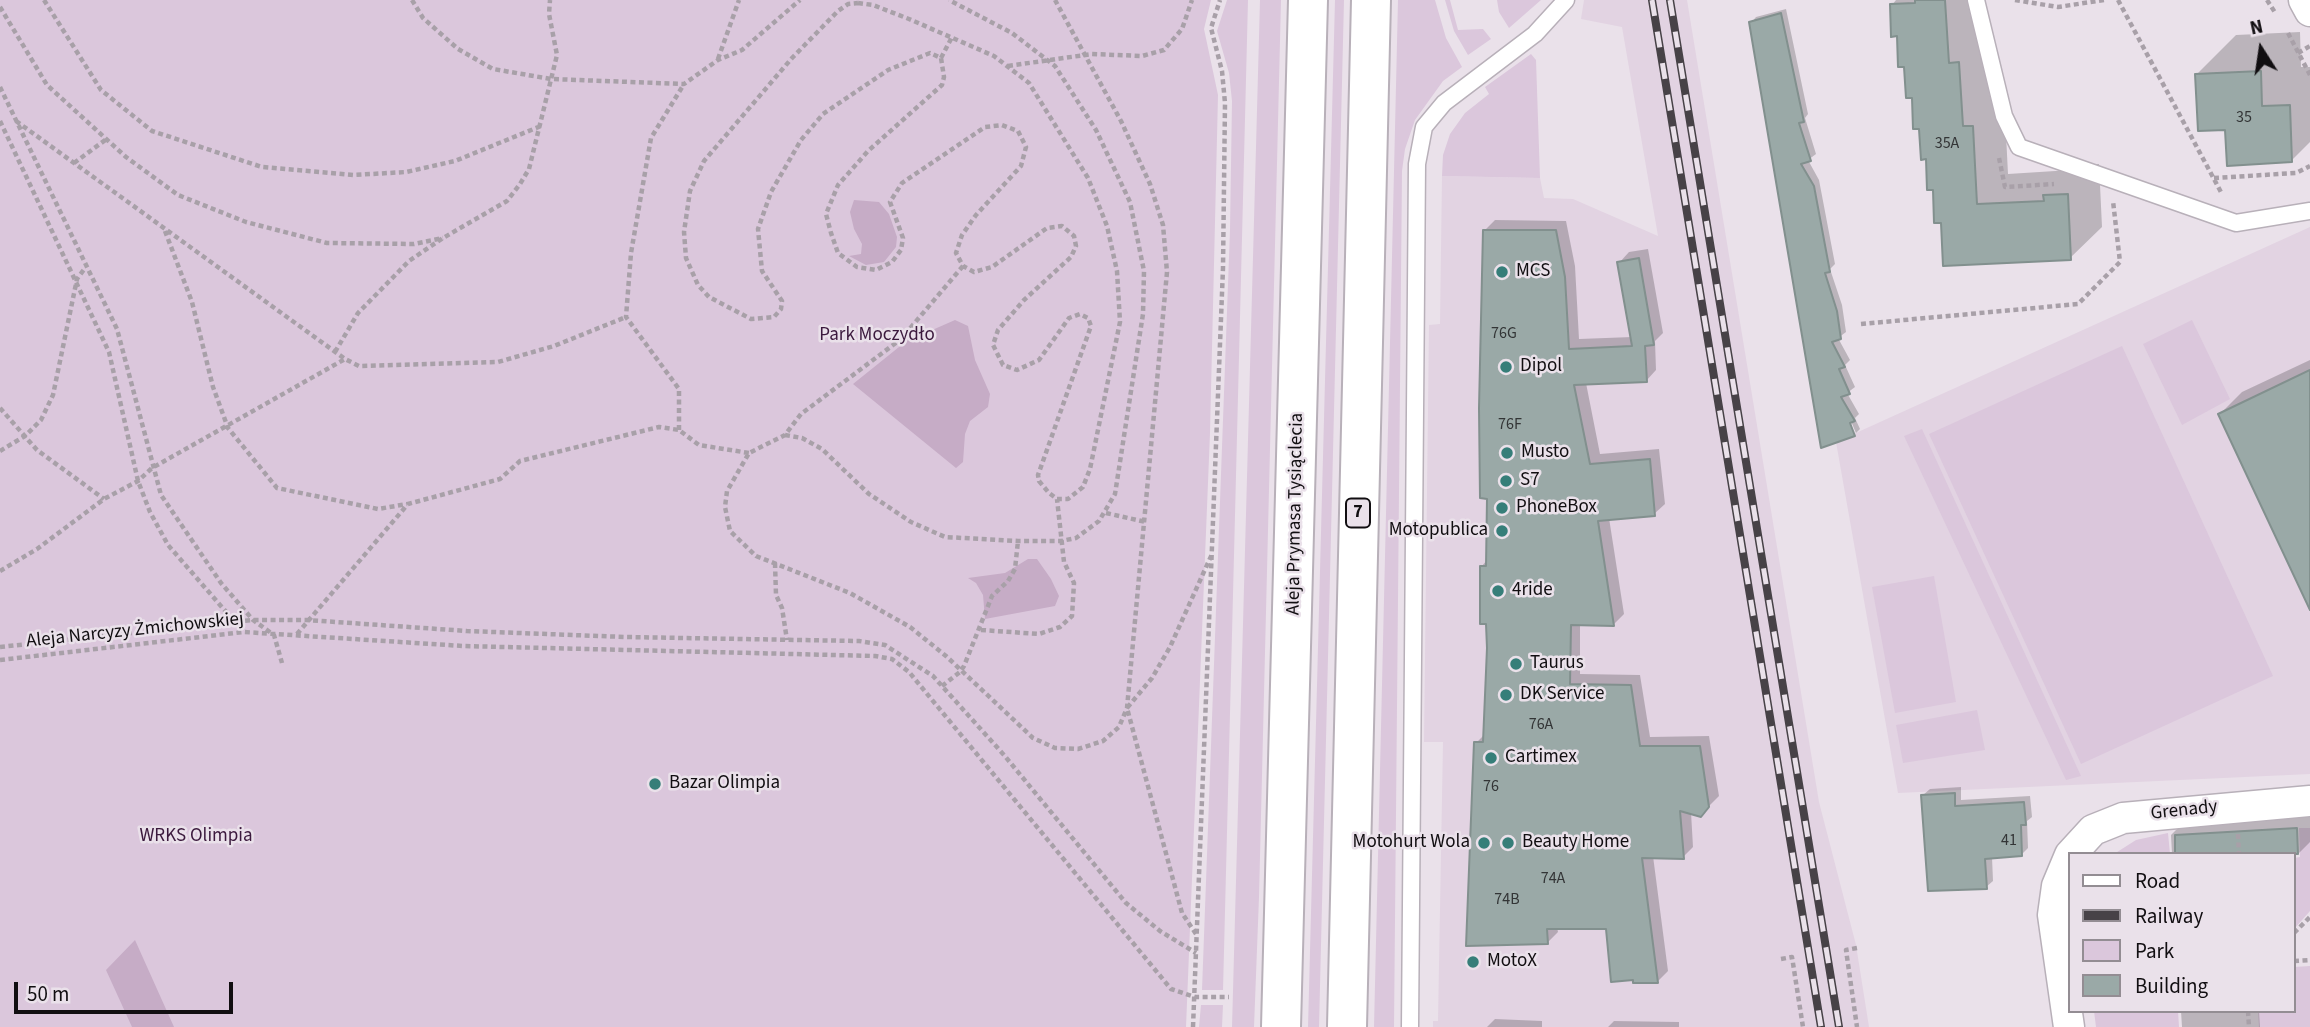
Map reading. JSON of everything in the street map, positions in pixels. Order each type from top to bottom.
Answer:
[{"type":"main road","name":"Aleja Prymasa Tysiąclecia","points":[[1281,1027],[1308,0]]},
{"type":"main road","name":"7","points":[[1347,1027],[1371,0]]},
{"type":"street","points":[[2304,0],[2310,11]]},
{"type":"street","name":"Grenady","points":[[2073,852],[2093,830],[2123,818],[2310,801]]},
{"type":"street","points":[[2068,860],[2055,894],[2053,915],[2069,1027]]},
{"type":"lane","points":[[1410,1027],[1417,164],[1424,127],[1444,103],[1535,34],[1566,0]]},
{"type":"lane","points":[[1976,0],[2004,116],[2019,148],[2236,223],[2310,211]]},
{"type":"path","points":[[44,0],[101,90],[152,131],[262,167],[354,175],[406,172],[455,161],[541,125]]},
{"type":"path","points":[[412,0],[423,18],[458,50],[493,69],[551,79],[684,84]]},
{"type":"path","points":[[335,352],[358,313],[409,261],[507,201],[530,169],[556,55],[549,14],[550,0]]},
{"type":"path","points":[[718,60],[739,0]]},
{"type":"path","points":[[679,430],[680,389],[626,317],[631,253],[651,138],[684,84],[718,60],[742,50],[800,0]]},
{"type":"path","points":[[785,435],[802,438],[822,449],[869,494],[911,522],[945,537],[1018,541],[1060,541],[1076,538],[1090,530],[1106,513],[1115,494],[1140,342],[1144,271],[1136,228],[1120,176],[1076,94],[1048,60],[1012,33],[948,0]]},
{"type":"path","points":[[1055,0],[1139,159],[1163,225],[1167,272],[1128,708],[1182,913],[1197,935]]},
{"type":"path","points":[[1007,66],[1092,54],[1142,56],[1164,50],[1182,29],[1191,0]]},
{"type":"path","points":[[1193,1027],[1214,549],[1225,103],[1223,72],[1211,28],[1220,0]]},
{"type":"path","points":[[2015,0],[2058,6],[2105,0]]},
{"type":"path","points":[[2118,0],[2236,223]]},
{"type":"path","points":[[2267,0],[2278,16]]},
{"type":"path","points":[[941,58],[930,53],[888,70],[823,114],[801,140],[771,192],[758,229],[762,271],[782,301],[781,309],[774,317],[751,319],[709,297],[698,285],[686,258],[684,232],[690,191],[704,161],[792,58],[848,5],[873,5],[994,56],[1029,83],[1088,178],[1107,226],[1119,281],[1118,347],[1090,469],[1078,493],[1068,499],[1057,499]]},
{"type":"path","points":[[0,7],[47,85],[126,157],[178,195],[246,222],[327,243],[414,244],[443,238]]},
{"type":"path","points":[[2284,24],[2310,75]]},
{"type":"path","points":[[952,37],[941,58],[944,77],[942,85],[868,151],[838,185],[827,214],[838,253],[857,267],[876,270],[892,262],[901,250],[903,238],[890,201],[902,183],[985,127],[1002,125],[1018,131],[1026,147],[1026,156],[1021,166],[976,215],[962,235],[956,253],[963,266],[974,272],[992,267],[1047,228],[1062,226],[1074,236],[1076,246],[1071,257],[1024,300],[998,330],[993,345],[1003,365],[1017,370],[1040,360],[1069,318],[1080,314],[1088,318],[1091,326],[1038,475],[1039,481],[1057,499],[1064,562],[1074,583],[1072,616],[1060,627],[1039,634],[981,630]]},
{"type":"path","points":[[2298,53],[2310,46]]},
{"type":"path","points":[[0,87],[117,329],[161,495],[221,583],[253,620],[274,635],[282,663]]},
{"type":"path","points":[[0,121],[109,352],[138,481],[150,512],[167,545],[234,622]]},
{"type":"path","points":[[16,121],[335,352],[359,366],[498,362],[565,342],[626,317]]},
{"type":"path","points":[[74,163],[108,138]]},
{"type":"path","points":[[2214,178],[2296,173],[2310,166]]},
{"type":"path","points":[[164,229],[192,302],[212,387],[228,428],[277,488],[378,509],[500,480],[520,461],[659,427],[679,430],[699,445],[749,453]]},
{"type":"path","points":[[1861,324],[2078,304],[2120,262]]},
{"type":"path","points":[[963,266],[901,339],[801,414],[785,435],[749,453],[727,491],[725,507],[730,531],[756,556],[876,606],[910,627],[946,656],[1033,738],[1055,748],[1078,749],[1103,741],[1119,727],[1128,708],[1152,678],[1170,647],[1214,549]]},
{"type":"path","points":[[0,451],[25,436],[41,420],[53,395],[76,279],[86,267]]},
{"type":"path","points":[[0,571],[37,549],[104,499],[138,481],[152,468],[228,428],[345,359]]},
{"type":"path","points":[[0,408],[37,450],[104,499]]},
{"type":"path","points":[[297,634],[408,504]]},
{"type":"path","points":[[1106,513],[1146,522]]},
{"type":"path","points":[[942,686],[960,672],[981,630],[992,596],[1008,581],[1015,569],[1018,541]]},
{"type":"path","points":[[775,563],[776,595],[782,608],[787,640]]},
{"type":"path","points":[[0,647],[253,620],[307,620],[467,631],[859,641],[884,645],[933,676],[1004,755],[1126,903],[1160,931],[1196,953]]},
{"type":"path","name":"Aleja Narcyzy Żmichowskiej","points":[[0,660],[244,632],[463,646],[874,656],[892,659],[909,672],[1171,989],[1195,996]]},
{"type":"path","points":[[2296,931],[2310,917]]},
{"type":"path","points":[[1857,948],[1846,950],[1857,1027]]},
{"type":"path","points":[[1781,959],[1792,957],[1803,1027]]},
{"type":"path","points":[[1195,996],[1228,997]]},
{"type":"shaded area","points":[[1584,0],[1687,0],[1819,802],[1856,945],[1869,1027],[1433,1027],[1433,1021],[1438,1021],[1443,742],[1424,742],[1429,325],[1440,324],[1442,176],[1540,178],[1544,198],[1573,199],[1658,236],[1622,27],[1581,19]]},
{"type":"shaded area","points":[[854,200],[879,202],[889,214],[897,237],[896,247],[884,262],[866,265],[849,256],[861,254],[862,244],[854,229],[850,212]]},
{"type":"shaded area","points":[[2310,227],[2310,774],[1898,793],[1836,442]]},
{"type":"shaded area","points":[[955,320],[968,326],[975,360],[990,394],[988,407],[970,421],[965,434],[963,462],[956,468],[853,384],[916,330],[930,331]]},
{"type":"shaded area","points":[[1028,559],[1037,559],[1051,579],[1059,596],[1055,606],[985,619],[983,595],[976,583],[968,578],[1005,573]]},
{"type":"shaded area","points":[[135,940],[174,1027],[132,1027],[106,970]]},
{"type":"green space","name":"Park Moczydło","points":[[0,0],[1211,0],[1204,29],[1218,95],[1210,433],[1186,1027],[0,1027]]},
{"type":"green space","points":[[1227,0],[1248,0],[1223,990],[1202,990],[1230,230],[1232,101],[1229,73],[1217,31]]},
{"type":"green space","points":[[1260,0],[1281,0],[1259,897],[1254,1027],[1232,1027]]},
{"type":"green space","points":[[1335,0],[1344,0],[1319,1027],[1308,1027]]},
{"type":"green space","points":[[1398,0],[1435,0],[1446,38],[1462,67],[1443,81],[1415,120],[1405,149],[1402,171],[1394,1027],[1374,1027]]},
{"type":"green space","points":[[1445,0],[1450,0],[1458,30],[1483,29],[1491,39],[1468,55],[1454,31]]},
{"type":"green space","points":[[1497,0],[1541,0],[1509,28],[1499,12]]},
{"type":"green space","points":[[1531,54],[1536,60],[1540,178],[1442,176],[1443,155],[1450,134],[1465,113],[1489,94],[1485,87]]},
{"type":"green space","points":[[2192,320],[2230,399],[2182,425],[2143,344]]},
{"type":"green space","points":[[2122,346],[2273,676],[2081,764],[1929,434]]},
{"type":"green space","points":[[1922,429],[2081,776],[2066,780],[1904,436]]},
{"type":"green space","points":[[1934,576],[1956,702],[1895,713],[1872,587]]},
{"type":"green space","points":[[1977,710],[1985,750],[1903,763],[1896,725]]},
{"type":"green space","points":[[2299,828],[2310,828],[2310,911],[2296,927],[2296,858],[2300,857]]},
{"type":"green space","points":[[2168,833],[2170,852],[2117,852],[2136,840]]},
{"type":"green space","points":[[2310,966],[2310,1027],[2259,1027],[2258,1013],[2296,1013],[2296,967]]},
{"type":"green space","points":[[1201,1005],[1223,1005],[1222,1027],[1199,1027]]},
{"type":"green space","points":[[2094,1013],[2178,1013],[2179,1027],[2096,1027]]},
{"type":"building","points":[[1915,0],[1945,0],[1949,63],[1959,62],[1963,126],[1973,126],[1977,204],[2044,201],[2043,195],[2068,194],[2071,260],[1943,266],[1941,223],[1934,223],[1933,190],[1927,190],[1926,159],[1921,160],[1919,129],[1913,129],[1912,98],[1906,98],[1904,67],[1898,67],[1897,36],[1891,37],[1890,4],[1915,3]]},
{"type":"building","points":[[1781,13],[1804,122],[1799,123],[1811,161],[1801,164],[1814,186],[1830,272],[1825,273],[1837,311],[1841,339],[1832,342],[1845,367],[1839,369],[1850,394],[1841,397],[1855,421],[1850,423],[1855,436],[1821,448],[1749,22]]},
{"type":"building","points":[[2261,71],[2262,106],[2290,105],[2292,162],[2227,166],[2225,130],[2198,131],[2195,74]]},
{"type":"building","points":[[1483,230],[1556,230],[1565,277],[1569,349],[1632,346],[1617,262],[1639,258],[1654,345],[1645,346],[1647,382],[1574,385],[1590,464],[1650,459],[1655,516],[1598,521],[1614,626],[1571,625],[1570,684],[1631,685],[1640,746],[1700,746],[1709,807],[1701,817],[1680,811],[1684,859],[1642,858],[1658,983],[1633,983],[1633,980],[1611,982],[1606,929],[1547,929],[1548,944],[1466,946],[1474,742],[1483,742],[1487,648],[1486,624],[1480,624],[1480,566],[1486,566],[1487,499],[1480,498]]},
{"type":"building","points":[[2310,370],[2310,610],[2218,414]]},
{"type":"building","points":[[1955,793],[1955,806],[2024,802],[2026,825],[2021,825],[2022,856],[1985,859],[1987,889],[1928,891],[1921,795]]},
{"type":"building","points":[[2297,828],[2298,854],[2175,852],[2175,835]]},
{"type":"railway","points":[[1652,0],[1821,1027]]},
{"type":"railway","points":[[1670,0],[1839,1027]]},
{"type":"place","name":"MCS","points":[[1502,272]]},
{"type":"place","name":"Dipol","points":[[1506,367]]},
{"type":"place","name":"Musto","points":[[1507,453]]},
{"type":"place","name":"S7","points":[[1506,481]]},
{"type":"place","name":"PhoneBox","points":[[1502,508]]},
{"type":"place","name":"Motopublica","points":[[1502,531]]},
{"type":"place","name":"4ride","points":[[1498,591]]},
{"type":"place","name":"Taurus","points":[[1516,664]]},
{"type":"place","name":"DK Service","points":[[1506,695]]},
{"type":"place","name":"Cartimex","points":[[1491,758]]},
{"type":"place","name":"Bazar Olimpia","points":[[655,784]]},
{"type":"place","name":"Motohurt Wola","points":[[1484,843]]},
{"type":"place","name":"Beauty Home","points":[[1508,843]]},
{"type":"place","name":"MotoX","points":[[1473,962]]},
{"type":"park label","name":"WRKS Olimpia","points":[[196,837]]}]
